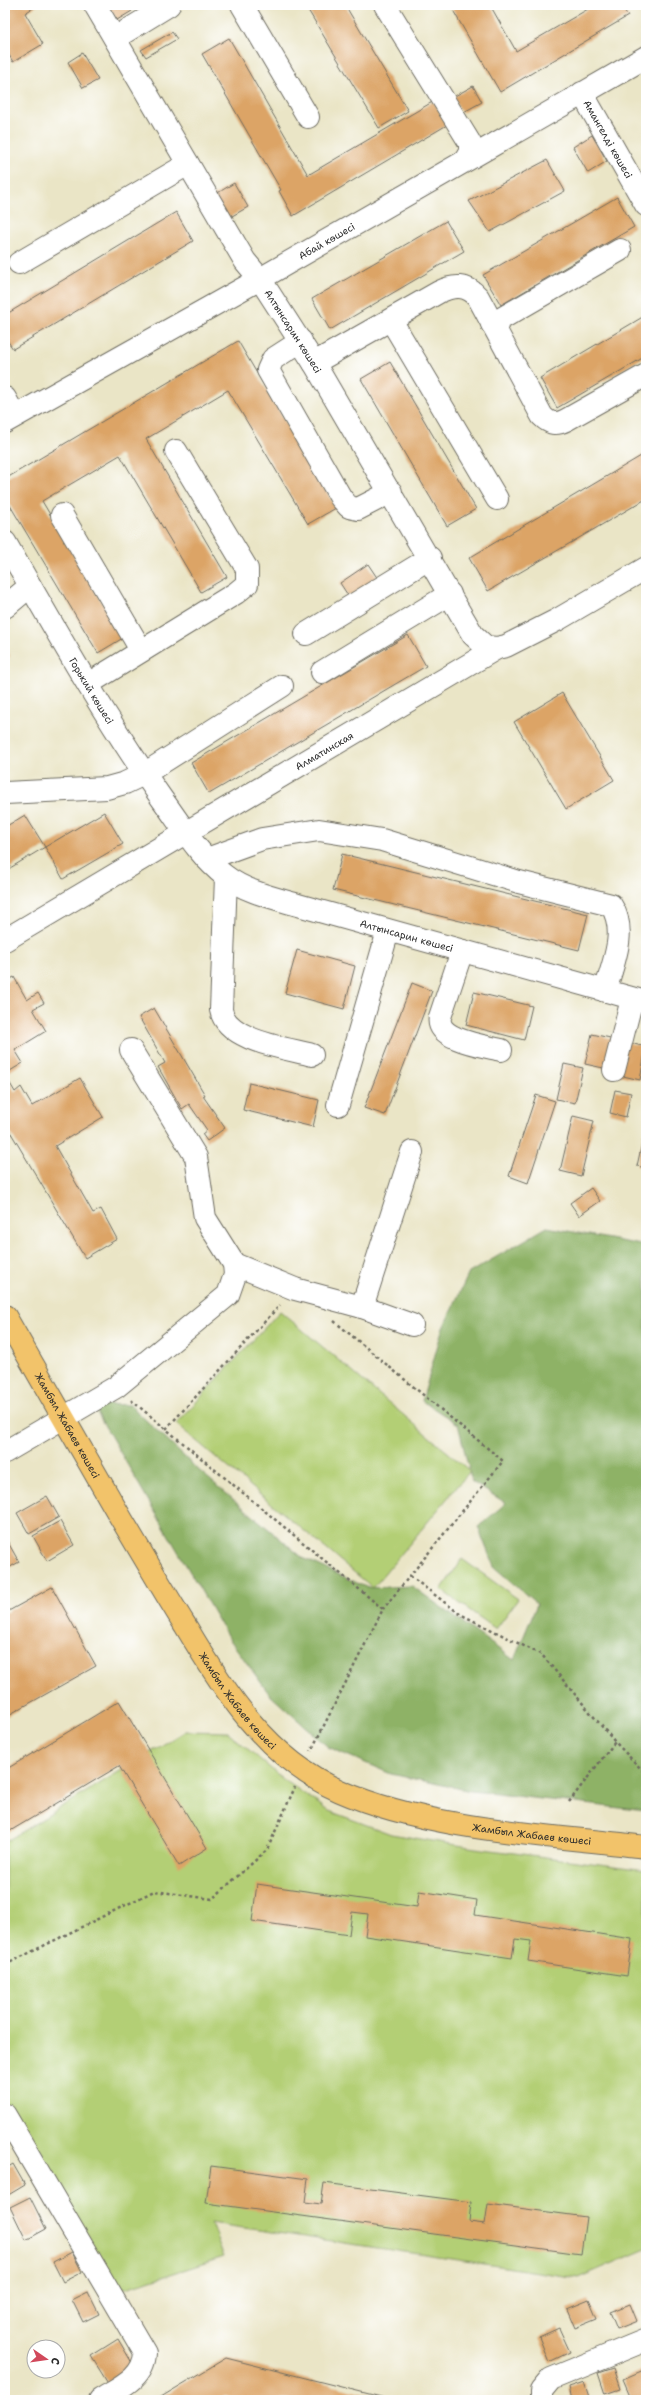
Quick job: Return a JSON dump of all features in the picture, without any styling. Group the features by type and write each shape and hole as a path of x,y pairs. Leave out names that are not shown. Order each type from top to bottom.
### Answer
{"main road":[{"name":"Жамбыл Жабаев көшесі","path":"5,1316 149,1567 229,1695 267,1741 302,1769 337,1790 398,1812 473,1826 646,1847"}],"street":[{"name":"Алтынсарин көшесі","path":"95,5 245,261 260,279 314,363 480,643 496,648"},
{"path":"115,38 169,5"},
{"path":"242,5 308,117"},
{"path":"385,5 474,150"},
{"name":"Абай көшесі","path":"8,412 260,279 474,150 582,94 646,57"},
{"name":"Амангелді көшесі","path":"582,94 646,205"},
{"path":"19,263 188,164"},
{"path":"492,324 620,250"},
{"path":"314,363 439,292 458,286 473,291 478,297 542,416 550,423 555,424 566,420 646,375"},
{"path":"391,320 496,499"},
{"path":"301,342 273,359 268,370 341,498 349,507 358,509 390,492"},
{"path":"88,684 141,650 236,593 248,584 249,578 246,569 176,451"},
{"path":"62,515 141,650"},
{"name":"Горький көшесі","path":"5,542 88,684 144,774 187,834"},
{"path":"306,634 430,558"},
{"name":"Алматинская","path":"5,940 187,834 496,648 506,646 557,620 646,568"},
{"path":"5,607 30,586"},
{"path":"322,672 450,594"},
{"path":"5,793 107,788 125,783 144,774 282,686"},
{"path":"207,859 262,839 319,830 382,840 519,882 611,905 618,916 620,935 605,991"},
{"name":"Алтынсарин көшесі","path":"187,834 207,859 226,877 238,884 272,898 639,1001"},
{"path":"226,877 221,1010 224,1021 233,1030 249,1038 312,1054"},
{"path":"338,1105 388,931"},
{"path":"462,951 440,1017 441,1026 447,1034 501,1050"},
{"path":"614,1070 639,1001"},
{"path":"5,1452 116,1387 228,1295 235,1275 234,1264 205,1218 196,1158 131,1050"},
{"path":"362,1307 412,1152"},
{"path":"234,1264 295,1289 362,1307 412,1325"},
{"path":"5,2115 145,2353 144,2364 136,2376 100,2400"},
{"path":"541,2400 541,2391 551,2379 646,2340"}],"path":[{"path":"166,1429 295,1289"},
{"path":"5,1965 154,1891 212,1899 267,1850 302,1769 383,1609 503,1461 332,1319"},
{"path":"116,1387 383,1609"},
{"path":"410,1576 460,1614 542,1655 615,1742 646,1774"},
{"path":"569,1802 615,1742"}],"green space":[{"path":"547,1227 646,1246 646,1811 471,1791 391,1774 328,1747 270,1695 228,1637 92,1404 130,1405 195,1467 303,1558 368,1588 412,1586 514,1660 537,1604 494,1567 478,1527 506,1503 472,1482 458,1424 422,1401 442,1330 469,1273"},
{"path":"280,1311 470,1471 373,1588 176,1424"},
{"path":"462,1559 518,1599 496,1629 441,1590"},
{"path":"185,1731 228,1732 283,1779 329,1811 391,1834 475,1848 646,1870 646,2249 578,2278 211,2223 224,2257 111,2293 5,2106 5,1842"}],"building":[{"path":"5,5 38,5 25,13 43,44 13,62 5,48"},
{"path":"111,5 128,5 132,11 117,20 108,7"},
{"path":"305,5 345,5 408,111 379,128"},
{"path":"450,5 490,5 516,51 588,9 586,5 621,5 628,16 500,92"},
{"path":"172,32 177,39 146,57 141,50"},
{"path":"229,38 308,175 434,101 447,125 293,216 279,191 281,190 202,54"},
{"path":"82,53 98,80 83,88 68,62"},
{"path":"473,86 482,102 462,113 453,97"},
{"path":"592,135 607,161 588,173 573,147"},
{"path":"547,160 565,191 490,232 469,201"},
{"path":"234,183 248,207 225,220 211,197"},
{"path":"617,197 634,227 501,305 483,275"},
{"path":"176,212 193,241 13,349 5,337 5,315"},
{"path":"446,221 464,251 330,330 312,299"},
{"path":"646,315 646,356 557,408 540,378"},
{"path":"238,341 336,508 308,524 228,390 146,439 227,577 201,592 120,455 42,501 123,638 98,653 5,497 5,479"},
{"path":"390,362 476,509 447,526 361,379"},
{"path":"646,453 646,499 488,591 469,558"},
{"path":"368,564 378,579 349,597 340,583"},
{"path":"408,635 426,666 209,794 191,763"},
{"path":"5,647 10,656 5,660"},
{"path":"562,693 614,780 566,809 514,722"},
{"path":"104,812 123,844 63,879 45,847"},
{"path":"25,815 45,847 5,871 5,827"},
{"path":"342,854 588,914 579,950 333,890"},
{"path":"297,950 355,966 344,1009 285,993"},
{"path":"14,977 27,1000 38,993 44,1003 33,1009 46,1031 15,1050 23,1063 5,1074 5,982"},
{"path":"412,983 432,991 385,1115 364,1108"},
{"path":"474,992 532,1006 524,1040 466,1025"},
{"path":"154,1008 205,1095 203,1096 225,1128 207,1141 202,1134 207,1130 189,1104 182,1109 158,1067 165,1063 139,1017"},
{"path":"592,1034 615,1039 608,1069 585,1064"},
{"path":"626,1042 646,1047 640,1080 619,1075"},
{"path":"564,1064 583,1068 575,1103 556,1099"},
{"path":"5,1075 15,1092 21,1087 32,1106 80,1078 103,1117 55,1146 93,1213 101,1209 117,1239 85,1258 5,1123"},
{"path":"249,1083 319,1100 313,1127 243,1110"},
{"path":"615,1090 631,1093 626,1117 610,1113"},
{"path":"536,1095 555,1101 528,1183 509,1176"},
{"path":"573,1116 594,1121 581,1176 560,1171"},
{"path":"644,1134 646,1134 646,1168 637,1166"},
{"path":"591,1188 600,1201 579,1216 570,1203"},
{"path":"47,1496 59,1517 29,1534 17,1513"},
{"path":"60,1521 74,1545 47,1561 33,1536"},
{"path":"5,1537 19,1562 5,1570"},
{"path":"52,1587 96,1666 5,1717 5,1613"},
{"path":"119,1701 207,1848 179,1866 119,1766 5,1834 5,1770"},
{"path":"257,1884 417,1907 419,1891 477,1900 475,1915 632,1939 627,1976 528,1961 531,1941 515,1939 512,1958 365,1936 368,1914 352,1912 349,1935 252,1921"},
{"path":"13,2164 25,2185 5,2197 5,2169"},
{"path":"211,2166 308,2179 305,2202 321,2204 324,2183 471,2202 469,2222 485,2224 488,2204 586,2217 581,2254 206,2203"},
{"path":"30,2197 46,2229 26,2240 10,2207"},
{"path":"72,2252 82,2272 63,2282 53,2262"},
{"path":"88,2292 99,2314 83,2322 72,2300"},
{"path":"589,2300 597,2319 575,2328 567,2309"},
{"path":"630,2304 637,2321 617,2329 610,2312"},
{"path":"559,2328 570,2352 549,2362 539,2337"},
{"path":"118,2339 135,2368 109,2385 91,2356"},
{"path":"226,2358 389,2400 239,2400 225,2396 219,2400 156,2400"},
{"path":"613,2368 620,2389 605,2394 598,2373"},
{"path":"646,2369 646,2398 632,2400 623,2379"},
{"path":"584,2382 590,2400 572,2400 569,2387"}]}
